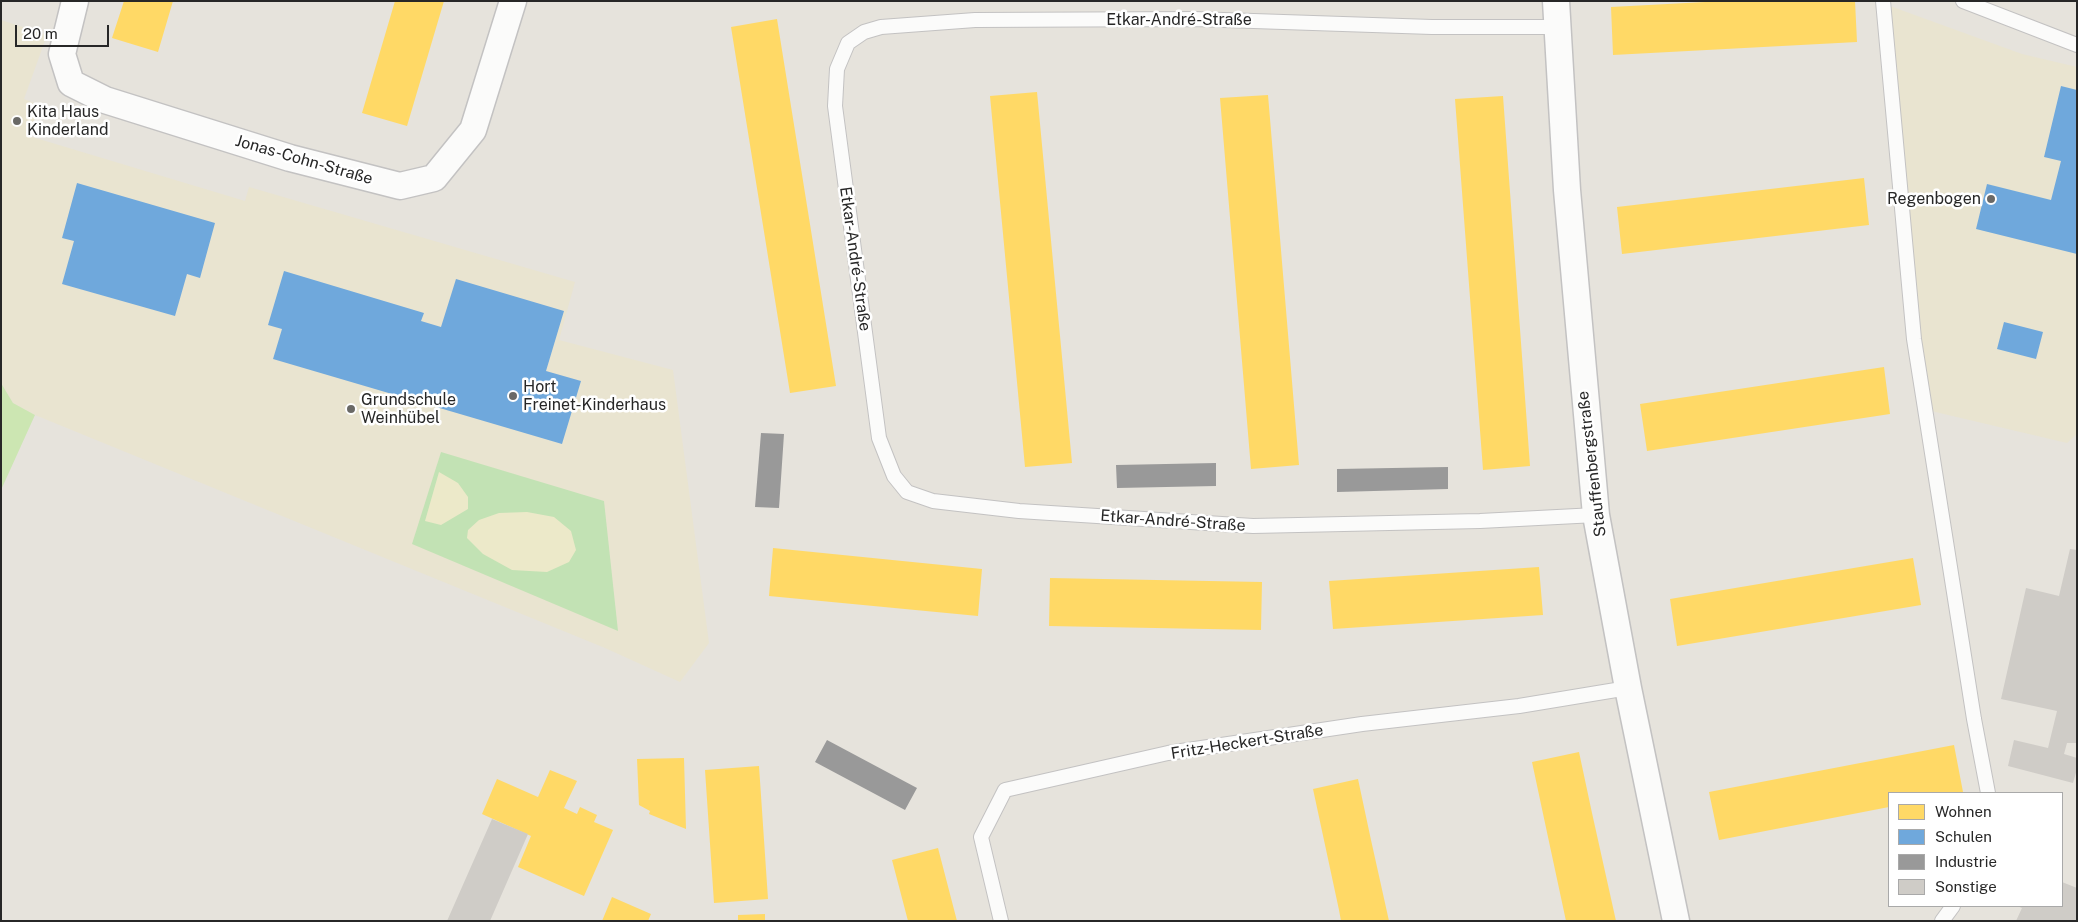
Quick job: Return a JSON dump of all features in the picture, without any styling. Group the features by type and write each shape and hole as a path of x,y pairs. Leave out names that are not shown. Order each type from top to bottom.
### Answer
{"street":[{"name":"Jonas-Cohn-Straße","path":"75,1 62,54 70,83 105,100 290,158 400,186 434,178 473,130 513,1"},
{"name":"Stauffenbergstraße","path":"1557,14 1568,200 1596,515 1628,688 1676,921"}],"lane":[{"path":"1883,1 1914,339 1974,719 1988,792"},
{"path":"1963,1 2077,45"},
{"name":"Etkar-André-Straße","path":"1557,14 1432,27 1194,19 975,20 881,27 864,32 848,43 837,69 834,106 879,438 894,476 908,492 933,502 1019,511 1253,526 1480,521 1596,515"},
{"name":"Fritz-Heckert-Straße","path":"1001,921 981,837 1005,790 1168,753 1362,724 1519,706 1628,688"},
{"path":"1942,921 1953,907"}],"shaded area":[{"name":"Regenbogen","path":"1890,6 2022,54 2077,67 2077,434 2067,443 1927,410"},
{"name":"Grundschule Weinhübel","path":"1,20 47,35 24,99 39,105 29,136 245,201 249,187 575,282 559,340 673,370 709,643 680,682 605,648 35,415 13,403 1,383"}],"green space":[{"path":"1,383 13,403 35,415 1,490"},
{"path":"441,452 604,501 618,631 412,544"}],"sand":[{"path":"439,472 458,483 468,497 468,509 441,525 425,521"},
{"path":"527,512 554,517 571,531 576,550 569,562 547,572 512,570 483,554 467,538 468,530 479,520 499,513"}],"building: Wohnen":[{"path":"124,1 173,1 158,52 112,38"},
{"path":"395,1 444,1 407,126 362,113"},
{"path":"1724,1 1855,1 1857,42 1613,55 1611,7"},
{"path":"777,19 836,386 790,393 731,27"},
{"path":"1037,92 1072,463 1025,467 990,96"},
{"path":"1268,95 1299,465 1251,469 1220,98"},
{"path":"1503,96 1530,466 1483,470 1455,99"},
{"path":"1864,178 1869,225 1622,254 1617,207"},
{"path":"1884,367 1890,414 1647,451 1640,404"},
{"path":"773,548 982,569 978,616 769,596"},
{"path":"1913,558 1921,605 1677,646 1670,599"},
{"path":"1539,567 1543,615 1333,629 1329,581"},
{"path":"1050,578 1262,582 1261,630 1049,626"},
{"path":"1954,745 1963,792 1888,792 1888,807 1719,840 1709,792"},
{"path":"1579,752 1616,921 1566,921 1532,762"},
{"path":"684,758 686,829 649,814 650,811 639,805 637,759"},
{"path":"759,766 768,899 714,903 705,770"},
{"path":"550,770 577,781 564,808 577,814 580,807 597,815 594,822 613,830 584,896 518,867 531,836 482,814 497,779 538,797"},
{"path":"1358,779 1389,921 1341,921 1313,789"},
{"path":"938,848 957,921 908,921 892,860"},
{"path":"612,897 651,914 648,921 602,921"},
{"path":"765,914 765,921 738,921 738,915"}],"building: Schulen":[{"path":"2061,86 2077,90 2077,254 1976,229 1987,184 2051,200 2061,161 2044,157"},
{"path":"77,183 215,223 200,278 187,274 175,316 62,284 74,241 62,238"},
{"path":"284,271 424,313 421,321 441,327 456,279 564,311 546,371 581,381 562,444 273,359 282,329 268,325"},
{"path":"2004,322 2043,332 2036,359 1997,349"}],"building: Industrie":[{"path":"761,433 784,434 779,508 755,507"},
{"path":"1216,463 1216,486 1117,488 1116,465"},
{"path":"1448,467 1448,489 1337,492 1337,469"},
{"path":"827,740 917,788 905,810 815,762"}],"building: Sonstige":[{"path":"2070,549 2077,550 2077,743 2067,743 2064,754 2077,758 2077,769 2073,783 2008,766 2014,740 2048,748 2057,711 2001,699 2026,588 2059,596"},
{"path":"492,819 528,834 490,921 447,921"},
{"path":"2063,882 2077,888 2077,921 2016,921 2022,908 2020,907 2063,907"}],"place":[{"name":"Kita Haus Kinderland","path":"17,121"},
{"name":"Regenbogen","path":"1991,199"},
{"name":"Hort Freinet-Kinderhaus","path":"513,396"},
{"name":"Grundschule Weinhübel","path":"351,409"}]}
